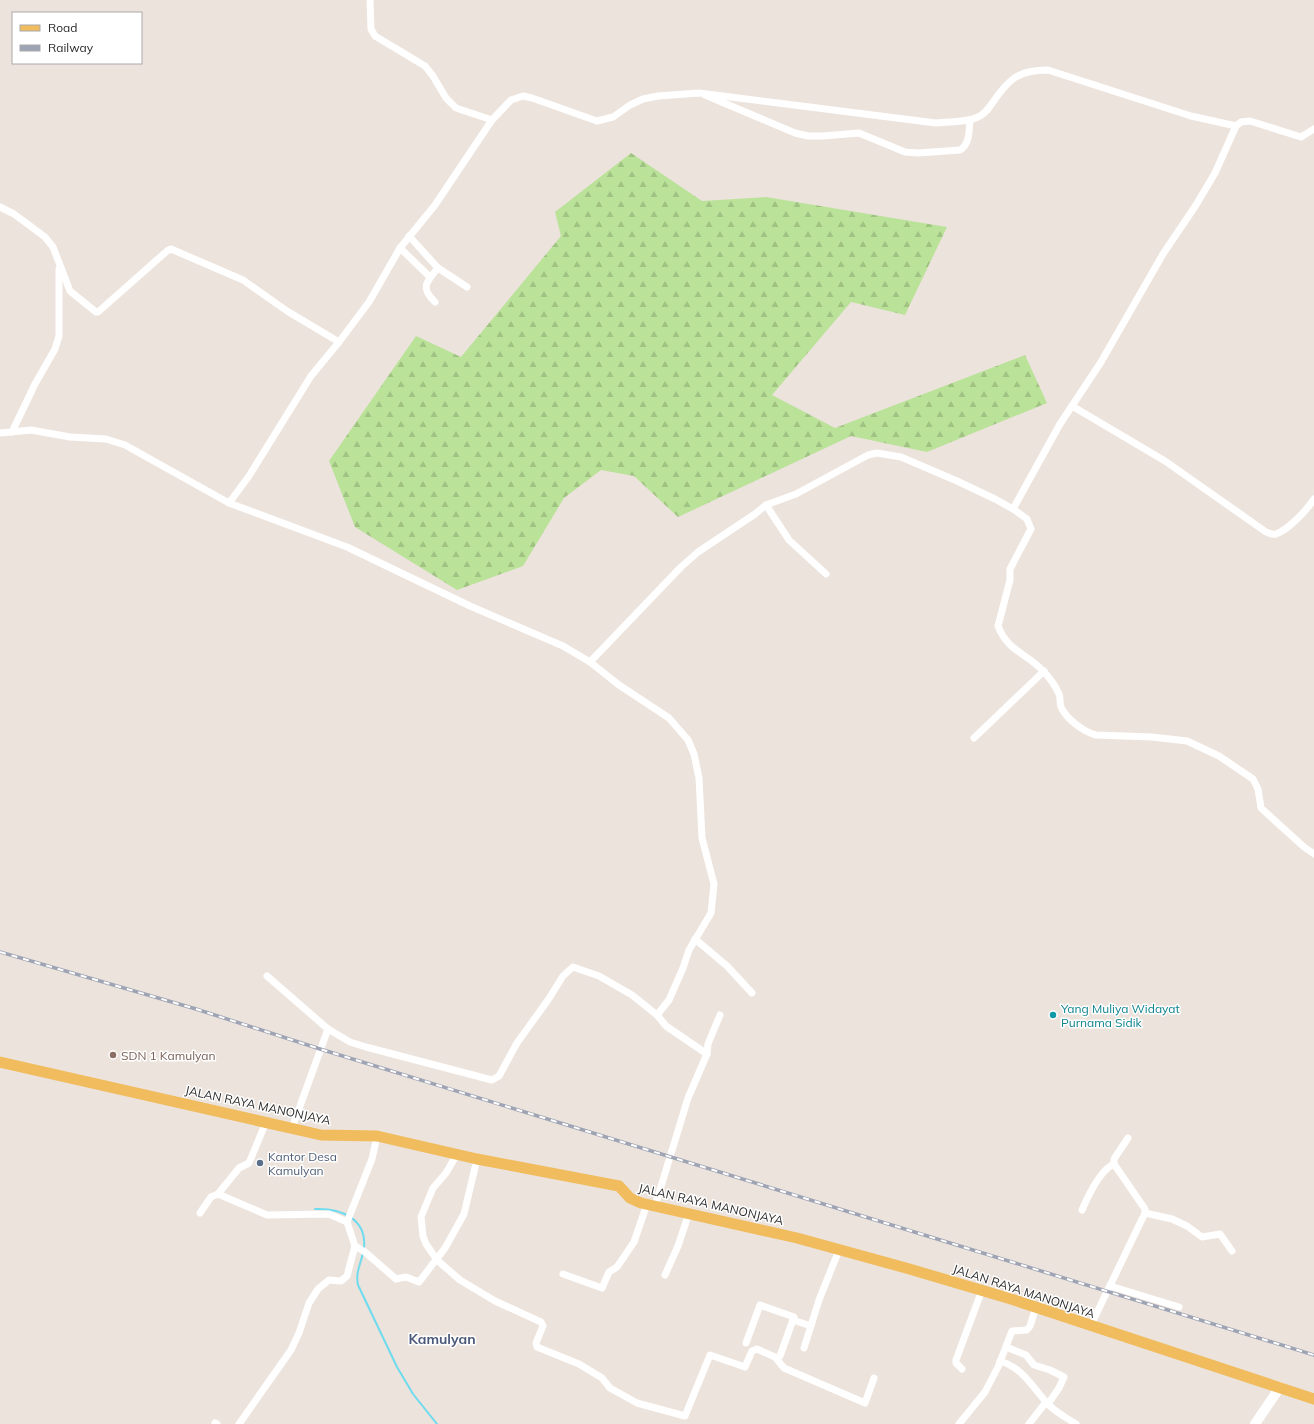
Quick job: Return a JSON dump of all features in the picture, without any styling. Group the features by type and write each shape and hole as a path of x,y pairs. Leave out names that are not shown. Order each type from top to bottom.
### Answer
{"main road":[{"name":"JALAN RAYA MANONJAYA","path":"0,1062 321,1135 377,1136 477,1159 619,1186 634,1201 797,1238 982,1290 1314,1398"}],"street":[{"path":"370,0 371,29 375,36 425,66 433,76 446,98 456,108 492,120"},
{"path":"229,503 249,476 311,376 340,342 369,302 400,248 435,205 492,120 511,100 523,96 597,121 613,117 630,105 643,100 658,96 700,93 936,122 970,120 985,113 1008,81 1025,72 1048,70 1191,116 1236,126 1246,121 1250,121 1301,137 1314,129"},
{"path":"700,93 795,133 808,136 859,133 905,152 918,153 960,150 964,148 968,138 970,120"},
{"path":"1014,509 1060,424 1101,362 1163,254 1196,205 1215,173 1236,126"},
{"path":"0,207 14,214 45,237 53,247 70,291 97,312 167,251 173,250 243,280 287,311 340,342"},
{"path":"410,236 438,268 467,287"},
{"path":"400,248 430,277"},
{"path":"12,432 58,341 60,264"},
{"path":"435,302 426,294 425,289 430,277 438,268"},
{"path":"1072,406 1165,461 1272,534 1279,532 1301,515 1314,499"},
{"path":"0,433 31,430 70,437 106,439 115,442 145,456 229,503 347,547 470,606 563,646 590,662 619,685 669,718 688,740 694,754 699,778 702,838 714,884 711,913 695,939 669,1000 657,1015"},
{"path":"590,662 685,563 766,505 796,494 868,455 877,453 901,457 995,498 1014,509 1027,519 1031,529 1010,569 1010,580 998,626 1007,643 1044,671 1059,694 1062,710 1088,732 1103,736 1152,737 1187,741 1219,756 1238,768 1256,783 1261,808 1304,847 1314,854"},
{"path":"766,505 789,540 826,574"},
{"path":"974,738 1044,671"},
{"path":"695,939 728,966 752,992"},
{"path":"267,976 328,1029 350,1042 360,1046 492,1080 500,1076 507,1059 517,1043 545,1006 563,976 573,967 599,976 632,995 657,1015 666,1026 707,1054"},
{"path":"563,1274 602,1288 609,1272 617,1267 634,1242 651,1205 688,1098 707,1054 708,1044 720,1015"},
{"path":"292,1128 328,1029"},
{"path":"200,1213 211,1197 218,1194 239,1168 250,1162 266,1122"},
{"path":"239,1424 294,1346 308,1303 318,1289 329,1280 341,1281 347,1276 354,1246 347,1222 372,1159 377,1136"},
{"path":"1091,1325 1145,1213 1145,1209 1114,1164 1114,1159 1128,1138"},
{"path":"457,1154 446,1173 432,1190 421,1219 424,1239 437,1260 465,1283 495,1301 541,1322 543,1326 536,1343 537,1347 579,1364 602,1378 610,1388 638,1403 685,1416 710,1355 745,1367 752,1351 756,1349 775,1357 784,1368 865,1403 874,1378"},
{"path":"354,1246 363,1251 396,1279 406,1277 418,1282 447,1246 464,1214 477,1159"},
{"path":"1082,1210 1094,1186 1108,1167 1114,1164"},
{"path":"218,1194 267,1215 329,1214 347,1222"},
{"path":"665,1275 678,1246 688,1213"},
{"path":"1145,1213 1172,1219 1187,1226 1202,1237 1220,1234 1232,1252"},
{"path":"804,1348 839,1250"},
{"path":"1110,1286 1179,1307"},
{"path":"962,1369 956,1363 956,1360 982,1290"},
{"path":"746,1343 760,1305 794,1317 780,1356"},
{"path":"959,1424 985,1392 1013,1330 1027,1330 1030,1326 1036,1307"},
{"path":"793,1320 811,1326"},
{"path":"1006,1347 1026,1355 1034,1365 1050,1370 1064,1377 1059,1388 1029,1424"},
{"path":"1000,1361 1009,1364 1020,1371 1047,1403 1076,1424"},
{"path":"1255,1424 1280,1388"}],"green space":[{"path":"631,153 702,201 766,197 947,227 905,315 851,302 772,395 835,428 1025,355 1047,403 927,452 851,436 678,517 634,476 601,470 564,498 523,566 457,590 355,527 329,461 416,336 461,357 561,236 555,212"}],"waterway":[{"path":"315,1209 334,1210 342,1213 356,1222 361,1229 364,1238 364,1248 357,1275 358,1285 397,1367 413,1394 437,1424"}],"railway":[{"path":"0,952 196,1009 320,1049 1314,1355"}],"place":[{"name":"Yang Muliya Widayat Purnama Sidik","path":"1053,1015"},
{"name":"SDN 1 Kamulyan","path":"113,1055"},
{"name":"Kantor Desa Kamulyan","path":"260,1163"}],"district":[{"name":"Kamulyan","path":"442,1339"}]}
